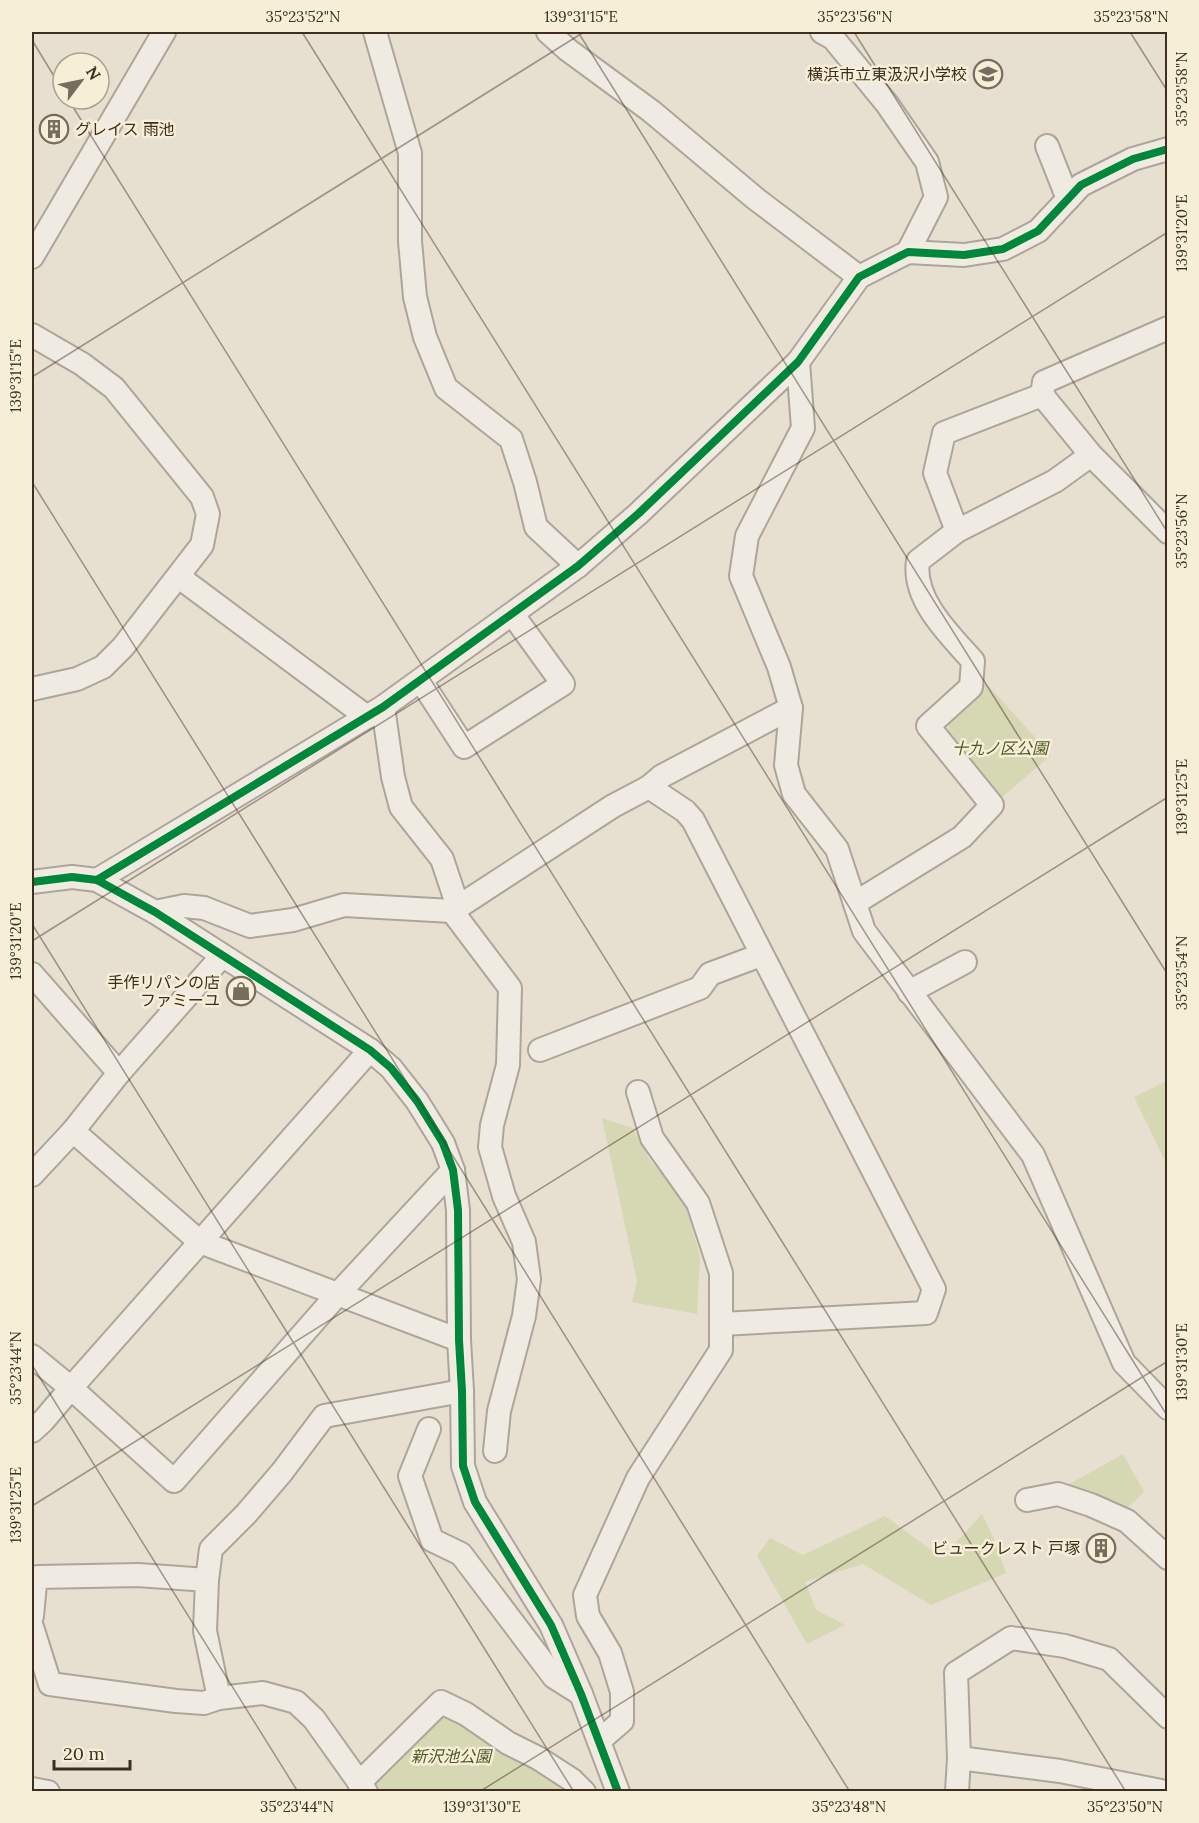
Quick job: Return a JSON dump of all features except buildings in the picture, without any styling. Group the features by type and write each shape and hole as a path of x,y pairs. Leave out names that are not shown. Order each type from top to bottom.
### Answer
{"street":[{"path":"32,257 164,32"},
{"path":"375,32 410,153 410,241 415,297 425,337 446,388 511,440 525,482 536,527 578,566"},
{"path":"548,32 568,50 651,111 756,199 859,277"},
{"path":"822,32 833,38 880,96 927,162 936,197 908,252"},
{"path":"1047,146 1068,199"},
{"path":"97,880 375,712 513,615 578,566 638,514 798,363 859,277 908,252 964,255 1003,249 1038,231 1081,185 1133,159 1167,149"},
{"path":"1167,328 1044,382 1042,395 1091,455 1167,532"},
{"path":"32,335 82,364 114,388 202,497 208,514 202,545 123,647 103,667 77,679 32,689"},
{"path":"798,363 803,428 747,536 741,576 779,667 791,708 786,765 794,794 837,849 864,931 1033,1155 1124,1363 1167,1408"},
{"path":"957,531 935,473 944,433 1042,395"},
{"path":"855,903 962,837 992,805 928,726 971,687 973,662 932,614 916,574 918,561 957,531 1054,482 1091,455"},
{"path":"179,577 375,712 401,807 442,859 455,909 510,988 508,1065 492,1125 490,1147 504,1196 524,1242 529,1279 524,1316 499,1411 495,1451"},
{"path":"421,681 464,747 563,684 513,615"},
{"path":"155,912 184,906 204,908 250,926 293,920 344,905 455,909 613,806 649,787 662,776 791,708"},
{"path":"649,787 685,811 693,820 934,1289 926,1313 721,1324"},
{"path":"32,882 72,877 97,880 155,912 370,1050 391,1068 417,1101 443,1143 453,1170 458,1210 463,1466 475,1502 551,1626 581,1694 618,1791"},
{"path":"540,1050 700,988 710,974 761,955"},
{"path":"32,1175 73,1131 119,1073 222,956"},
{"path":"909,992 965,962"},
{"path":"32,974 119,1073"},
{"path":"32,1431 44,1421 370,1050"},
{"path":"599,1742 622,1721 622,1692 610,1653 588,1616 585,1595 638,1478 721,1350 721,1273 698,1203 652,1138 638,1092"},
{"path":"73,1131 200,1242 459,1340"},
{"path":"32,1356 174,1481 337,1294 453,1170"},
{"path":"219,1698 205,1631 211,1549 246,1514 282,1472 324,1416 462,1390"},
{"path":"429,1429 410,1476 432,1540 461,1554 555,1677 581,1694"},
{"path":"1027,1500 1058,1494 1091,1505 1127,1521 1167,1558"},
{"path":"32,1616 35,1584 38,1577 138,1575 207,1580"},
{"path":"32,1627 41,1686 204,1703 219,1698 263,1693 296,1702 314,1719 363,1787 441,1702 466,1714 508,1743 538,1758 572,1780 584,1791"},
{"path":"957,1791 959,1758 956,1673 1011,1638 1065,1646 1108,1659 1167,1717"},
{"path":"959,1758 1060,1771 1166,1791"},
{"path":"32,1789 48,1791"}],"green space":[{"name":"十九ノ区公園","path":"986,683 1051,755 1000,799 948,736 949,719"},
{"path":"1167,1081 1167,1165 1134,1097"},
{"path":"602,1118 633,1128 649,1159 684,1200 700,1257 697,1314 632,1302 637,1281"},
{"path":"1123,1454 1144,1492 1126,1509 1066,1486"},
{"path":"982,1514 1006,1573 931,1605 863,1564 805,1582 816,1610 845,1625 807,1644 757,1556 770,1538 803,1555 885,1516 942,1558"},
{"name":"新沢池公園","path":"442,1716 471,1725 573,1791 374,1792 369,1786"}],"cycle path":[{"path":"97,880 383,707 578,566 638,514 798,362 859,277 908,252 964,255 1003,249 1038,231 1081,185 1133,159 1168,149"},
{"path":"32,882 72,877 97,880 155,912 370,1050 391,1068 417,1101 443,1143 453,1170 458,1210 463,1466 475,1502 551,1625 581,1694 618,1792"}],"place":[{"name":"横浜市立東汲沢小学校","path":"988,74"},
{"name":"グレイス 雨池","path":"54,129"},
{"name":"手作リパンの店 ファミーユ","path":"241,991"},
{"name":"ビュークレスト 戸塚","path":"1101,1548"}]}
